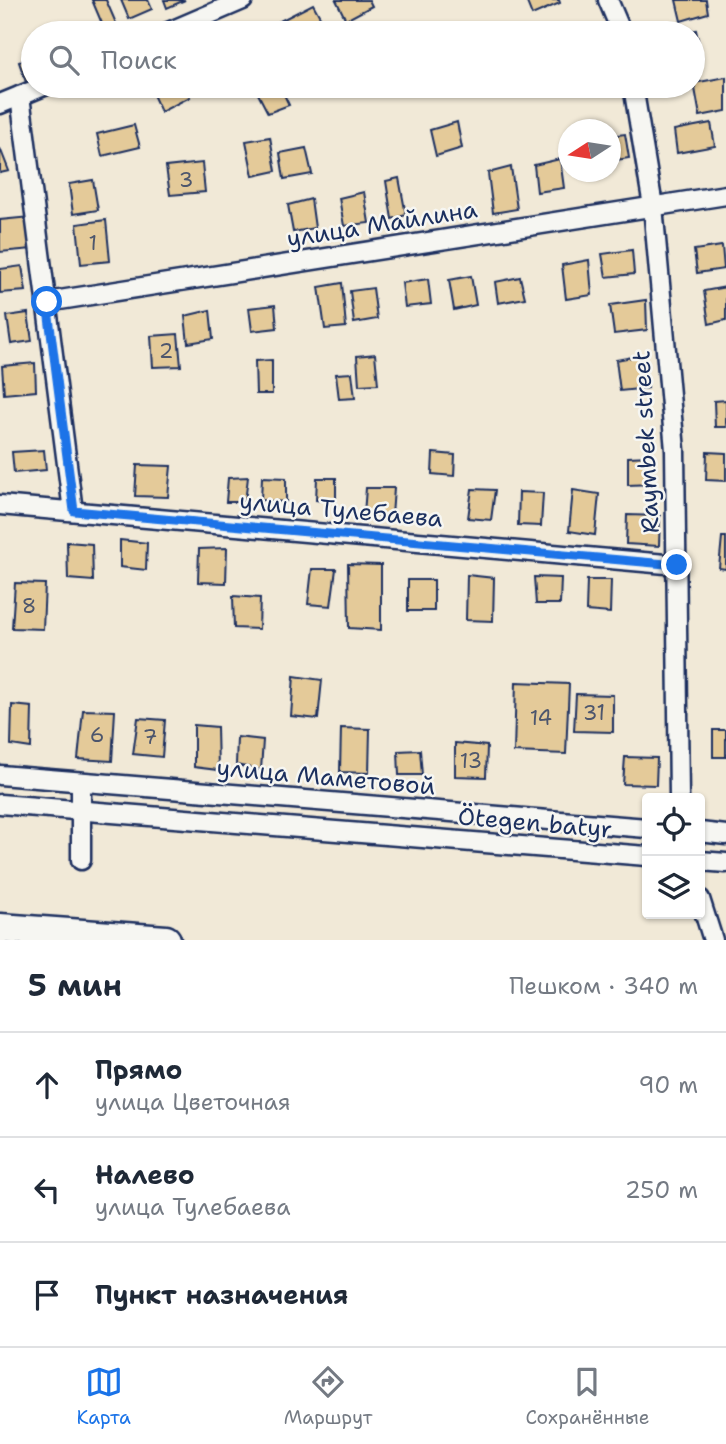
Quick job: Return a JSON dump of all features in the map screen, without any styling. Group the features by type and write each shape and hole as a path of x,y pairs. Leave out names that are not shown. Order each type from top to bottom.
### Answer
{"main road":[{"path":"0,928 166,940"}],"street":[{"path":"194,21 243,0"},
{"path":"608,0 617,21"},
{"path":"0,104 20,96 74,511"},
{"name":"Raymbek street","path":"635,98 653,206 675,450 679,793"},
{"name":"улица Майлина","path":"47,302 726,195"},
{"name":"улица Тулебаева","path":"0,505 677,565"},
{"name":"улица Маметовой","path":"0,775 642,828"},
{"path":"81,782 81,860"},
{"name":"Ötegen batyr","path":"0,804 642,856"},
{"path":"705,833 726,835"},
{"path":"705,861 726,863"},
{"path":"705,915 713,940"}],"building":[{"path":"92,0 106,0 115,21 101,21"},
{"path":"121,0 148,0 152,9 129,19"},
{"path":"164,0 185,0 167,8"},
{"path":"336,0 369,0 372,6 346,20"},
{"path":"526,0 559,0 560,3 532,15"},
{"path":"676,0 706,0 708,13 681,21"},
{"path":"313,4 322,21 280,21"},
{"path":"726,77 726,111 700,116 697,98 705,98 705,81"},
{"path":"155,98 188,98 161,112"},
{"path":"260,98 286,98 289,105 268,113"},
{"path":"457,122 462,148 436,156 430,130"},
{"path":"711,123 715,146 677,153 674,130"},
{"path":"134,125 140,147 102,156 97,134"},
{"path":"625,134 629,158 621,159 621,135"},
{"path":"270,137 276,171 253,176 246,141"},
{"path":"0,148 9,171 0,173"},
{"path":"306,148 312,174 284,179 280,153"},
{"path":"558,159 558,182 563,182 564,188 537,192 534,165"},
{"path":"202,163 205,192 170,195 166,167"},
{"path":"511,167 517,209 493,213 488,173"},
{"path":"399,178 406,215 392,219 386,181"},
{"path":"93,180 98,210 73,214 69,184"},
{"path":"364,192 369,223 344,226 339,198"},
{"path":"311,199 315,228 293,232 288,205"},
{"path":"30,217 32,249 0,252 0,220"},
{"path":"106,220 110,261 81,264 77,224"},
{"path":"722,246 724,269 697,273 694,250"},
{"path":"632,250 634,274 606,277 602,254"},
{"path":"589,260 592,295 566,299 562,265"},
{"path":"22,266 26,291 0,293 0,269"},
{"path":"471,276 476,305 454,310 449,280"},
{"path":"520,277 525,298 498,303 495,282"},
{"path":"428,279 431,304 405,307 402,283"},
{"path":"342,283 346,327 325,329 319,287"},
{"path":"726,287 726,320 709,324 704,291"},
{"path":"373,288 377,319 354,323 350,291"},
{"path":"646,300 647,330 614,334 610,305"},
{"path":"275,305 277,328 252,331 249,308"},
{"path":"210,310 213,339 188,343 185,316"},
{"path":"28,313 32,341 11,344 7,316"},
{"path":"178,334 181,366 153,367 151,336"},
{"path":"375,354 378,384 359,385 357,356"},
{"path":"643,355 648,388 620,391 616,360"},
{"path":"272,360 272,394 256,394 255,361"},
{"path":"35,363 36,391 4,394 2,366"},
{"path":"352,373 355,398 339,399 336,374"},
{"path":"726,400 726,427 715,427 714,401"},
{"path":"44,450 46,470 14,473 12,452"},
{"path":"707,452 726,453 726,481 706,480"},
{"path":"433,453 455,455 454,476 432,474"},
{"path":"650,456 652,484 628,485 628,457"},
{"path":"137,465 171,466 168,497 135,496"},
{"path":"248,477 245,502 226,502 228,478"},
{"path":"262,477 286,478 286,502 261,500"},
{"path":"317,478 336,478 336,502 316,500"},
{"path":"366,488 394,488 392,516 364,514"},
{"path":"472,489 495,490 491,520 468,518"},
{"path":"573,490 599,494 595,535 569,531"},
{"path":"519,492 543,493 541,526 518,525"},
{"path":"627,515 660,516 659,546 626,544"},
{"path":"722,537 726,537 726,569 719,568"},
{"path":"120,540 147,543 146,570 120,567"},
{"path":"67,542 92,544 93,581 68,579"},
{"path":"227,548 226,583 198,582 199,549"},
{"path":"348,564 381,565 381,630 349,628"},
{"path":"312,569 336,569 331,606 308,604"},
{"path":"467,575 494,578 493,621 466,620"},
{"path":"534,577 561,578 560,604 536,604"},
{"path":"408,580 434,580 434,611 408,611"},
{"path":"587,580 611,580 610,613 586,611"},
{"path":"15,583 45,584 43,629 12,628"},
{"path":"233,596 260,598 259,629 234,628"},
{"path":"294,676 322,680 318,719 291,716"},
{"path":"516,682 569,684 566,754 514,752"},
{"path":"576,694 613,695 613,732 574,731"},
{"path":"12,705 32,707 31,748 11,745"},
{"path":"83,710 115,711 112,761 78,759"},
{"path":"138,718 165,720 162,757 133,754"},
{"path":"194,725 217,727 218,770 194,767"},
{"path":"341,728 370,729 369,773 340,772"},
{"path":"713,730 726,730 726,757 713,757"},
{"path":"237,737 263,740 261,770 236,765"},
{"path":"455,743 487,746 486,777 455,776"},
{"path":"420,750 422,775 399,775 398,751"},
{"path":"625,757 657,758 656,785 623,784"}],"route":[{"path":"47,302 74,511 677,565"}]}
